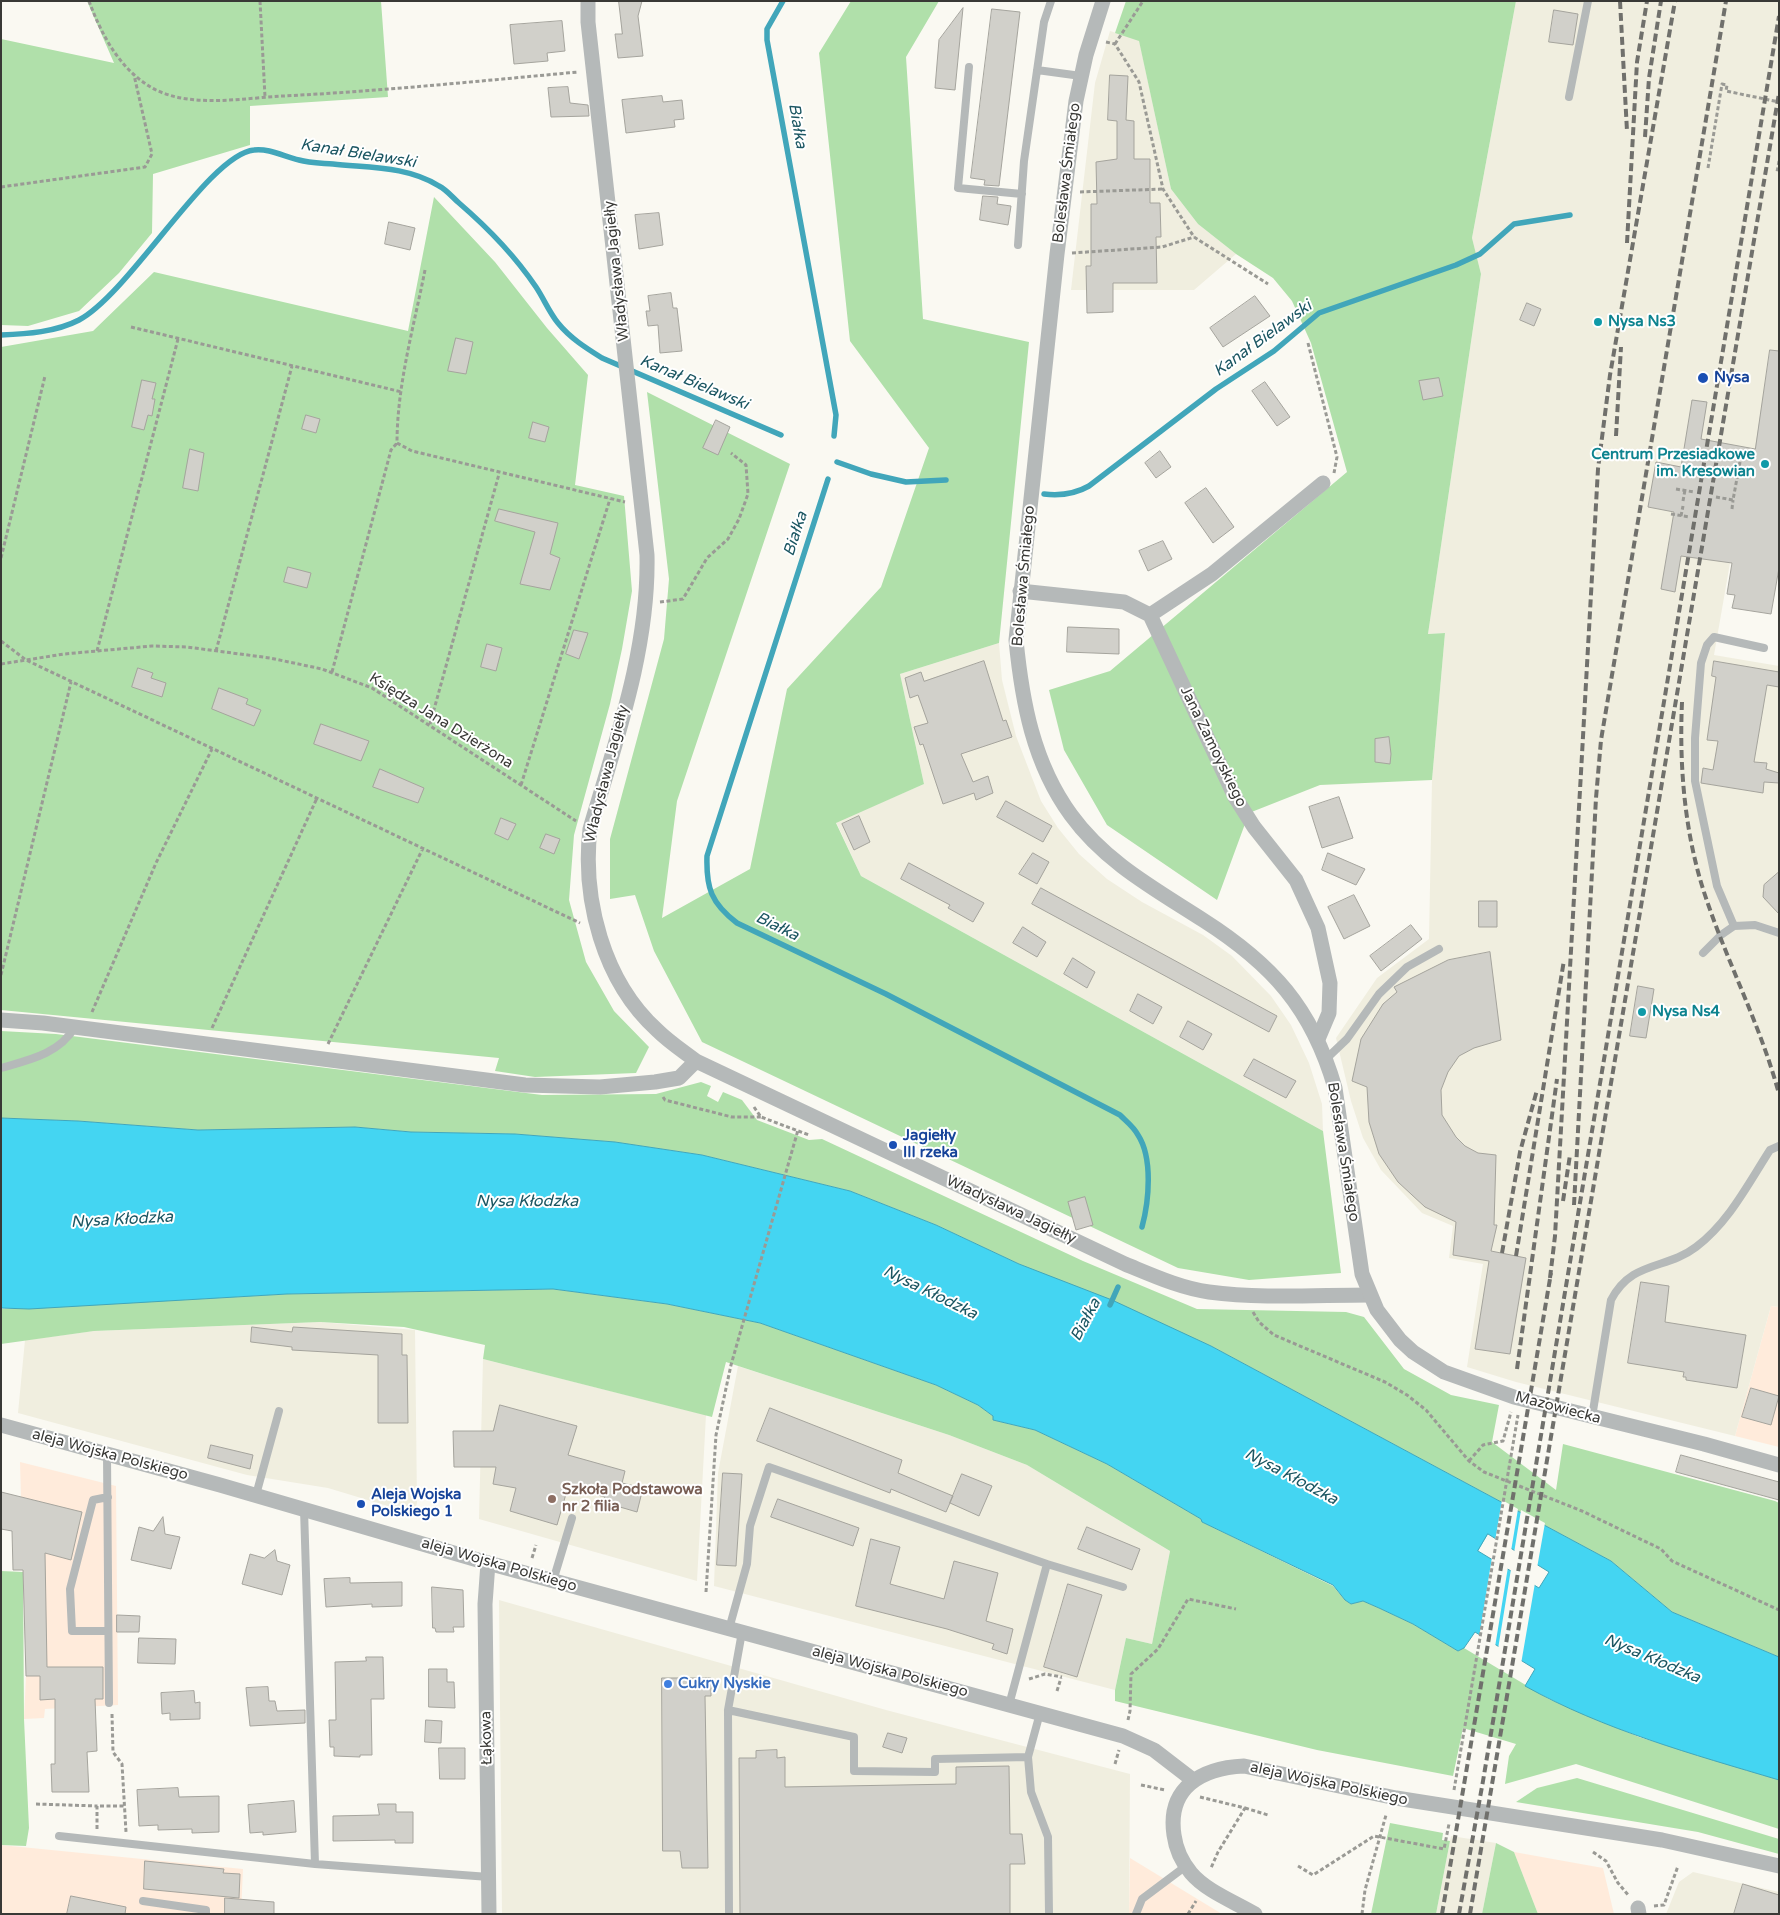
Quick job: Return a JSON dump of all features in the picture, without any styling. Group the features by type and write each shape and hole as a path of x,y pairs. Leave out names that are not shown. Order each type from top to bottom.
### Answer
{"street":[{"name":"Władysława Jagiełły","path":"588,1 588,22 648,555 647,604 639,651 590,829 588,871 593,913 598,932 620,981 637,1007 655,1029 696,1061 1125,1264 1174,1284 1208,1292 1370,1295"},
{"name":"Bolesława Śmiałego","path":"1102,1 1081,76 1057,254 1016,640 1024,699 1035,746 1052,785 1071,815 1092,840 1136,878 1204,920 1262,962 1280,981 1306,1017 1318,1039 1335,1088 1342,1128 1358,1256 1370,1295"},
{"path":"1020,592 1124,602 1150,615 1212,574 1323,482"},
{"name":"Jana Zamoyskiego","path":"1150,615 1235,797 1254,827 1296,880 1318,928 1330,983 1329,1013 1318,1039"},
{"path":"1,1020 79,1028 525,1085 600,1087 655,1082 679,1078 696,1061"},
{"name":"Mazowiecka","path":"1370,1295 1377,1310 1400,1340 1413,1352 1444,1372 1514,1396 1779,1465"},
{"name":"aleja Wojska Polskiego","path":"1,1425 256,1495 488,1563 1123,1736 1154,1750 1193,1780 1211,1771 1227,1767 1244,1766 1396,1798 1662,1840 1779,1866"},
{"name":"Łąkowa","path":"488,1563 484,1604 489,1914"},
{"path":"1193,1780 1181,1793 1175,1806 1172,1822 1175,1844 1180,1859 1204,1884 1255,1914"}],"lane":[{"path":"1018,245 1022,194 1037,70 1044,22 1051,1"},
{"path":"1569,97 1588,1"},
{"path":"969,67 958,188 1022,194"},
{"path":"1037,70 1081,76"},
{"path":"1734,926 1717,886 1694,781 1695,738 1702,663 1707,645 1714,637 1764,648"},
{"path":"1703,953 1720,935 1734,926 1755,925 1779,933"},
{"path":"1326,1060 1347,1039 1379,994 1407,967 1439,949"},
{"path":"1,1068 39,1057 68,1039 79,1028"},
{"path":"1592,1417 1611,1300 1618,1286 1634,1273 1695,1248 1722,1224 1770,1150 1779,1146"},
{"path":"256,1495 278,1411"},
{"path":"107,1455 109,1702"},
{"path":"729,1914 728,1710 736,1630 747,1564 750,1526 770,1467 1047,1564 1123,1587"},
{"path":"108,1497 93,1500 70,1589 72,1631 108,1631"},
{"path":"304,1509 315,1864"},
{"path":"553,1581 572,1518"},
{"path":"1009,1705 1047,1564"},
{"path":"728,1710 854,1737 854,1771 935,1772 935,1759 1028,1757"},
{"path":"1040,1713 1028,1757 1031,1792 1048,1837 1049,1914"},
{"path":"58,1836 96,1842 315,1864 489,1877"},
{"path":"1136,1914 1142,1899 1186,1866"},
{"path":"143,1901 206,1910 206,1914"}],"path":[{"path":"89,1 111,49 134,75 156,90 187,100 358,92 594,71"},
{"path":"260,1 265,97"},
{"path":"1115,44 1143,1"},
{"path":"1091,38 1115,44 1139,82 1163,189 1194,237 1268,284"},
{"path":"1,187 145,166 152,154 134,75"},
{"path":"1708,168 1722,84 1727,85 1726,91 1779,102"},
{"path":"1779,162 1777,172 1779,173"},
{"path":"1064,192 1163,189"},
{"path":"1057,254 1162,247 1194,237"},
{"path":"332,672 391,450 397,443 402,392 425,270"},
{"path":"131,327 402,392"},
{"path":"97,651 178,339"},
{"path":"1308,343 1337,457 1335,472 1323,482"},
{"path":"216,651 292,366"},
{"path":"1,558 45,376"},
{"path":"397,443 412,451 499,474 642,506"},
{"path":"1732,509 1742,451 1754,452"},
{"path":"647,604 683,599 707,558 728,539 739,519 748,494 746,465 731,453"},
{"path":"430,724 499,474"},
{"path":"1676,489 1694,492"},
{"path":"1683,501 1685,490"},
{"path":"1716,497 1733,500"},
{"path":"521,785 610,499"},
{"path":"1681,516 1682,506"},
{"path":"1671,514 1690,517"},
{"path":"1,641 26,660 71,682 598,932"},
{"name":"Księdza Jana Dzierżona","path":"1,664 97,651 152,646 186,647 270,658 332,672 372,688 430,724 557,810 590,829"},
{"path":"1,975 71,682"},
{"path":"79,1028 212,749"},
{"path":"204,1044 316,798"},
{"path":"321,1059 423,848"},
{"path":"655,1082 665,1100 732,1117 761,1117"},
{"path":"706,1592 716,1435 731,1365 798,1130 813,1137"},
{"path":"1242,1294 1259,1322 1274,1335 1384,1382 1407,1395 1426,1410 1469,1461 1500,1480 1582,1511 1661,1549 1672,1561 1779,1610"},
{"path":"1456,1776 1519,1416 1510,1414"},
{"path":"1469,1461 1483,1445 1503,1441 1510,1419"},
{"path":"1130,1711 1131,1674 1158,1648 1188,1599 1236,1609"},
{"path":"1028,1682 1037,1675 1045,1674 1062,1678 1057,1691"},
{"path":"109,1702 111,1707 113,1752 122,1764 127,1845"},
{"path":"1141,1785 1181,1793"},
{"path":"1204,1798 1268,1815"},
{"path":"36,1804 124,1806"},
{"path":"96,1842 97,1806"},
{"path":"1188,1914 1196,1901 1218,1852 1245,1808"},
{"path":"1362,1914 1366,1890 1382,1837 1386,1814"},
{"path":"1298,1866 1313,1875 1374,1836 1444,1849 1448,1836"},
{"path":"1592,1852 1606,1861 1618,1883 1638,1911 1664,1905 1678,1866"},
{"path":"1196,1901 1203,1905"}],"shaded area":[{"path":"1516,1 1779,1 1779,541 1735,564 1730,563 1714,655 1779,666 1779,1307 1771,1306 1735,1436 1516,1382 1467,1367 1483,1264 1449,1258 1453,1226 1422,1213 1381,1170 1363,1138 1351,1101 1336,1038 1377,978 1429,939 1432,780 1445,633 1428,634 1481,274 1472,238"},
{"path":"1110,31 1139,40 1171,189 1198,224 1236,254 1194,290 1071,290 1095,83"},
{"path":"999,643 1002,680 1016,736 1041,801 1058,828 1079,854 1107,879 1142,902 1203,935 1232,956 1271,996 1291,1025 1309,1063 1322,1104 1323,1131 861,876 836,822 924,784 900,674"},
{"path":"1771,1306 1779,1307 1779,1447 1735,1436"},
{"path":"320,1322 415,1330 417,1503 414,1514 328,1488 247,1475 18,1413 25,1340 94,1331"},
{"path":"483,1359 706,1415 697,1581 479,1519"},
{"path":"738,1366 949,1435 1027,1465 1170,1551 1152,1644 1126,1638 1115,1690 714,1586 718,1473"},
{"path":"20,1462 116,1486 118,1705 45,1709 44,1718 24,1719 26,1676"},
{"path":"499,1600 886,1710 1130,1774 1129,1914 502,1914"},
{"path":"1451,1836 1496,1843 1482,1914 1436,1914"},
{"path":"1,1845 243,1869 241,1914 1,1914"},
{"path":"1514,1852 1603,1868 1614,1914 1538,1914"},
{"path":"1130,1858 1222,1914 1129,1914"},
{"path":"1693,1872 1779,1892 1779,1914 1666,1914 1679,1882"}],"green space":[{"path":"87,1 381,1 388,97 250,106 250,145 153,174 152,233 119,273 79,311 28,326 1,325 1,39 114,63"},
{"path":"851,1 939,1 906,57 923,319 1029,342 999,643 900,674 924,784 836,823 861,876 1323,1131 1341,1273 1249,1280 1178,1268 702,1042 654,951 635,895 610,899 610,839 664,639 669,579 647,392 790,464 677,801 662,918 750,869 787,689 881,587 929,448 850,341 819,53"},
{"path":"1126,1 1516,1 1472,238 1481,274 1428,634 1445,633 1432,780 1320,785 1249,813 1217,900 1107,825 1064,750 1049,690 1110,671 1347,472 1311,343 1292,301 1273,278 1236,254 1198,224 1171,189 1139,41 1115,33"},
{"path":"434,197 495,262 547,328 588,375 575,485 624,496 632,591 610,704 574,835 569,900 586,962 614,1011 649,1047 636,1073 535,1077 495,1071 499,1058 1,1010 1,347 93,331 154,272 408,331"},
{"path":"1,1031 56,1034 542,1095 656,1094 701,1082 711,1086 707,1096 718,1102 723,1092 742,1100 757,1120 809,1140 822,1139 1083,1261 1197,1309 1346,1312 1364,1317 1404,1369 1451,1395 1499,1405 1492,1442 1556,1490 1563,1444 1779,1503 1779,1657 1672,1612 1611,1561 1211,1346 1019,1264 936,1225 850,1191 702,1155 614,1142 515,1134 411,1132 355,1127 198,1130 78,1121 1,1118"},
{"path":"553,1289 667,1304 760,1323 936,1385 978,1405 993,1416 993,1420 1035,1430 1107,1464 1201,1519 1202,1522 1333,1586 1351,1604 1363,1601 1413,1624 1458,1651 1464,1648 1549,1699 1639,1737 1779,1780 1779,1829 1576,1764 1505,1784 1509,1756 1516,1744 1463,1728 1453,1776 1317,1750 1115,1701 1115,1690 1126,1638 1152,1644 1170,1551 1027,1465 949,1435 726,1362 712,1417 483,1359 485,1345 404,1327 320,1322 94,1331 1,1344 1,1309 287,1294"},
{"path":"1,1571 23,1572 24,1719 29,1828 26,1846 1,1845"},
{"path":"1577,1778 1779,1839 1779,1854 1698,1832 1516,1802 1537,1788"},
{"path":"1390,1823 1443,1833 1442,1840 1450,1841 1436,1914 1371,1914"},
{"path":"1496,1843 1514,1852 1538,1914 1482,1914"}],"water":[{"name":"Nysa Kłodzka","path":"1,1118 78,1121 198,1130 355,1127 411,1132 515,1134 615,1142 702,1155 850,1191 936,1225 1019,1264 1112,1300 1211,1346 1611,1561 1672,1612 1779,1657 1779,1780 1649,1740 1586,1716 1525,1686 1535,1669 1475,1632 1464,1648 1458,1651 1413,1624 1379,1608 1363,1601 1351,1604 1345,1600 1333,1585 1202,1522 1201,1519 1107,1464 1035,1430 993,1420 993,1416 978,1405 936,1385 760,1323 667,1304 553,1289 287,1294 29,1309 1,1308","holes":["1488,1534 1549,1572 1539,1588 1478,1551"]}],"pier":[{"path":"1502,1500 1518,1509 1511,1551 1495,1541"},
{"path":"1521,1510 1545,1523 1537,1568 1514,1553"},
{"path":"1492,1557 1508,1567 1495,1647 1479,1638"},
{"path":"1511,1569 1535,1583 1521,1664 1498,1649"}],"building":[{"path":"619,1 642,1 638,16 643,56 618,58 615,34 622,34"},
{"path":"963,8 955,90 935,88 939,40"},
{"path":"992,9 1020,12 999,186 984,185 985,180 971,178"},
{"path":"1554,10 1578,14 1573,45 1549,42"},
{"path":"562,21 565,51 547,53 548,61 514,64 510,25"},
{"path":"1110,75 1128,76 1126,120 1134,121 1134,159 1150,159 1150,203 1160,203 1161,237 1156,237 1157,283 1113,283 1113,312 1087,313 1086,266 1091,266 1091,204 1097,204 1096,162 1117,159 1117,121 1108,120"},
{"path":"568,87 570,103 588,105 589,116 551,117 548,88"},
{"path":"662,96 663,102 682,100 684,119 674,120 675,127 626,133 622,100"},
{"path":"983,196 998,197 997,204 1011,206 1008,225 980,220"},
{"path":"659,213 663,245 639,249 635,215"},
{"path":"389,222 415,228 410,250 385,244"},
{"path":"671,293 673,308 677,308 682,351 660,353 658,325 648,326 646,311 650,311 648,296"},
{"path":"1255,296 1270,316 1223,347 1210,328"},
{"path":"1527,303 1541,309 1534,326 1520,320"},
{"path":"456,338 473,342 466,374 448,371"},
{"path":"1770,350 1779,351 1779,568 1771,614 1732,608 1735,595 1727,594 1732,563 1681,556 1675,592 1661,589 1674,512 1648,507 1656,462 1681,467 1692,400 1707,402 1701,439 1755,449"},
{"path":"1439,378 1443,396 1423,400 1419,381"},
{"path":"142,380 156,383 152,399 155,399 152,416 148,415 144,430 132,427"},
{"path":"1265,382 1290,417 1277,426 1252,391"},
{"path":"306,415 320,419 316,433 302,429"},
{"path":"716,420 730,427 718,455 703,448"},
{"path":"533,422 549,427 545,442 529,438"},
{"path":"190,449 204,453 198,491 183,488"},
{"path":"1160,451 1171,467 1156,478 1145,463"},
{"path":"1206,488 1234,527 1213,543 1185,503"},
{"path":"499,509 558,523 550,554 560,558 550,590 520,584 535,532 495,521"},
{"path":"1163,541 1172,559 1148,571 1139,551"},
{"path":"288,567 311,573 307,588 284,582"},
{"path":"1068,627 1119,629 1119,654 1067,652"},
{"path":"574,630 588,633 579,659 566,654"},
{"path":"487,644 502,648 496,671 481,667"},
{"path":"984,661 1003,721 1006,720 1012,737 961,754 973,782 988,776 993,793 976,800 974,793 943,804 923,744 920,745 914,727 928,723 918,695 910,698 905,678 921,672 924,681"},
{"path":"1714,661 1779,672 1779,687 1767,685 1754,762 1767,763 1766,769 1779,773 1779,783 1764,782 1763,793 1701,783 1703,768 1713,770 1718,741 1707,740 1716,677 1712,676"},
{"path":"138,668 153,673 151,678 166,683 162,697 132,687"},
{"path":"219,688 248,699 246,704 261,710 254,726 212,709"},
{"path":"321,724 369,741 361,761 314,744"},
{"path":"1389,737 1390,764 1375,762 1375,739"},
{"path":"380,769 424,788 418,803 373,787"},
{"path":"1339,797 1353,838 1322,848 1309,807"},
{"path":"1006,801 1052,826 1043,842 997,817"},
{"path":"859,816 870,842 854,850 842,824"},
{"path":"501,818 516,824 508,840 495,834"},
{"path":"546,834 560,839 554,854 540,848"},
{"path":"1033,853 1049,862 1037,884 1019,874"},
{"path":"1328,853 1365,869 1356,885 1322,870"},
{"path":"909,863 984,903 973,922 948,908 950,905 901,879"},
{"path":"1779,872 1779,914 1763,897 1764,885"},
{"path":"1041,888 1277,1016 1269,1032 1032,904"},
{"path":"1354,895 1370,926 1344,939 1328,907"},
{"path":"1479,901 1497,901 1497,927 1479,927"},
{"path":"1411,925 1422,939 1381,971 1370,956"},
{"path":"1023,927 1046,942 1037,957 1013,943"},
{"path":"1490,952 1501,1040 1474,1048 1459,1056 1448,1072 1441,1090 1442,1115 1456,1137 1465,1146 1478,1153 1496,1155 1494,1225 1497,1225 1491,1251 1526,1258 1510,1354 1475,1349 1489,1261 1453,1255 1456,1222 1425,1207 1398,1182 1379,1154 1369,1122 1367,1087 1352,1081 1361,1039 1383,1004 1397,992 1394,987 1448,960"},
{"path":"1073,958 1095,972 1087,988 1064,974"},
{"name":"Nysa Ns4","path":"1638,986 1654,989 1646,1038 1630,1036"},
{"path":"1138,994 1162,1007 1153,1024 1130,1011"},
{"path":"1188,1021 1212,1034 1203,1050 1180,1037"},
{"path":"1254,1059 1296,1081 1286,1098 1244,1076"},
{"path":"1085,1197 1093,1225 1076,1230 1068,1202"},
{"path":"1641,1282 1669,1286 1665,1322 1746,1335 1737,1388 1686,1380 1686,1377 1683,1377 1684,1372 1628,1363"},
{"path":"252,1327 292,1332 293,1327 402,1334 402,1355 407,1355 408,1423 378,1423 378,1355 292,1350 292,1347 251,1342"},
{"path":"1751,1388 1779,1396 1771,1425 1742,1417"},
{"path":"500,1405 577,1426 568,1455 625,1471 622,1483 643,1488 637,1512 603,1502 605,1497 568,1487 557,1525 510,1511 516,1488 493,1484 496,1467 454,1467 453,1431 493,1431"},
{"path":"770,1408 902,1460 898,1473 953,1496 946,1512 891,1489 890,1493 757,1441"},
{"path":"211,1445 253,1455 250,1469 208,1458"},
{"path":"1681,1455 1779,1482 1779,1500 1676,1472"},
{"path":"723,1473 742,1474 736,1566 717,1565"},
{"path":"962,1474 992,1486 979,1516 950,1503"},
{"path":"1,1492 82,1512 71,1560 45,1553 47,1667 103,1667 103,1699 95,1699 97,1751 87,1752 89,1792 52,1792 51,1764 55,1764 55,1699 40,1700 40,1676 26,1676 23,1570 13,1570 12,1531 1,1529"},
{"path":"778,1499 859,1528 853,1546 771,1517"},
{"path":"163,1517 165,1534 180,1537 171,1569 131,1560 139,1527 153,1531"},
{"path":"1087,1527 1140,1549 1132,1570 1078,1549"},
{"path":"871,1539 900,1547 890,1584 944,1599 954,1561 998,1573 986,1621 1013,1629 1007,1654 992,1649 994,1644 947,1629 856,1606"},
{"path":"275,1550 277,1561 290,1565 282,1595 242,1584 250,1554 264,1558"},
{"path":"350,1578 350,1583 402,1582 402,1606 372,1607 372,1604 326,1607 324,1579"},
{"path":"1068,1584 1102,1595 1077,1677 1044,1667"},
{"path":"432,1587 463,1590 464,1627 453,1627 454,1632 436,1632 435,1628 433,1628"},
{"path":"117,1615 140,1616 139,1632 117,1632"},
{"path":"139,1638 176,1639 175,1664 138,1663"},
{"path":"366,1657 383,1657 384,1699 371,1699 372,1755 360,1755 360,1757 334,1756 334,1747 330,1747 329,1720 336,1720 335,1662 366,1661"},
{"path":"429,1669 447,1669 447,1682 454,1682 455,1708 429,1707"},
{"path":"662,1678 711,1678 711,1696 705,1696 708,1868 682,1868 680,1851 663,1851"},
{"path":"268,1687 269,1701 275,1701 277,1711 305,1710 305,1723 250,1726 246,1688"},
{"path":"194,1691 195,1703 200,1702 200,1719 170,1720 170,1713 162,1714 161,1693"},
{"path":"426,1720 442,1721 441,1743 425,1742"},
{"path":"888,1733 907,1738 902,1753 883,1747"},
{"path":"439,1748 465,1748 465,1779 440,1779"},
{"path":"777,1750 777,1758 785,1757 785,1787 956,1784 956,1767 1009,1766 1010,1834 1022,1834 1025,1864 1010,1864 1010,1914 740,1914 739,1758 756,1758 756,1751"},
{"path":"178,1788 179,1797 219,1796 219,1832 192,1833 192,1829 158,1830 158,1825 139,1826 137,1790"},
{"path":"294,1801 296,1832 263,1835 263,1832 250,1833 248,1805"},
{"path":"378,1804 396,1804 396,1812 413,1812 413,1843 395,1843 395,1840 333,1841 333,1816 379,1815"},
{"path":"145,1861 224,1869 223,1873 240,1874 239,1898 144,1889"},
{"path":"1743,1884 1779,1895 1779,1914 1734,1914"},
{"path":"71,1896 126,1907 125,1914 67,1914"},
{"path":"225,1898 274,1902 274,1914 225,1914"}],"waterway":[{"name":"Białka","path":"783,1 767,29 767,40 836,415 834,436"},
{"name":"Kanał Bielawski","path":"1,335 51,330 79,320 99,305 122,283 192,198 215,174 236,157 254,150 265,150 307,162 374,167 401,171 427,179 447,192 510,253 536,287 558,323 578,342 602,358 781,435"},
{"name":"Kanał Bielawski","path":"1044,494 1068,494 1089,486 1216,389 1274,351 1319,313 1456,265 1480,254 1514,224 1570,215"},
{"name":"Kanał Bielawski","path":"837,462 871,474 906,482 946,480"},
{"name":"Białka","path":"828,479 707,856 709,886 712,894 721,909 737,923 886,994 1120,1115 1136,1132 1143,1144 1146,1155 1148,1193 1142,1227"},
{"name":"Białka","path":"1110,1305 1118,1287"}],"railway":[{"path":"1620,1 1627,131"},
{"path":"1627,243 1637,62 1647,1"},
{"path":"1645,137 1649,78 1661,1"},
{"path":"1550,1278 1555,1236 1598,469 1610,375 1675,1"},
{"path":"1574,1205 1596,798 1601,740 1726,1"},
{"path":"1459,1914 1483,1781 1779,16"},
{"path":"1470,1914 1779,93"},
{"path":"1616,436 1621,347"},
{"path":"1682,702 1683,778 1693,853 1707,901 1772,1069 1779,1094"},
{"path":"1516,1256 1564,960"},
{"path":"1517,1369 1557,1079"},
{"path":"1502,1253 1520,1152 1537,1090"},
{"path":"1563,1201 1570,1155"},
{"path":"1442,1914 1551,1273"}],"place":[{"name":"Nysa Ns3","path":"1598,322"},
{"name":"Nysa","path":"1703,378"},
{"name":"Centrum Przesiadkowe im. Kresowian","path":"1765,464"},
{"name":"Nysa Ns4","path":"1642,1012"},
{"name":"Jagiełły III rzeka","path":"893,1145"},
{"name":"Szkoła Podstawowa nr 2 filia","path":"552,1499"},
{"name":"Aleja Wojska Polskiego 1","path":"361,1504"},
{"name":"Cukry Nyskie","path":"668,1684"}]}
